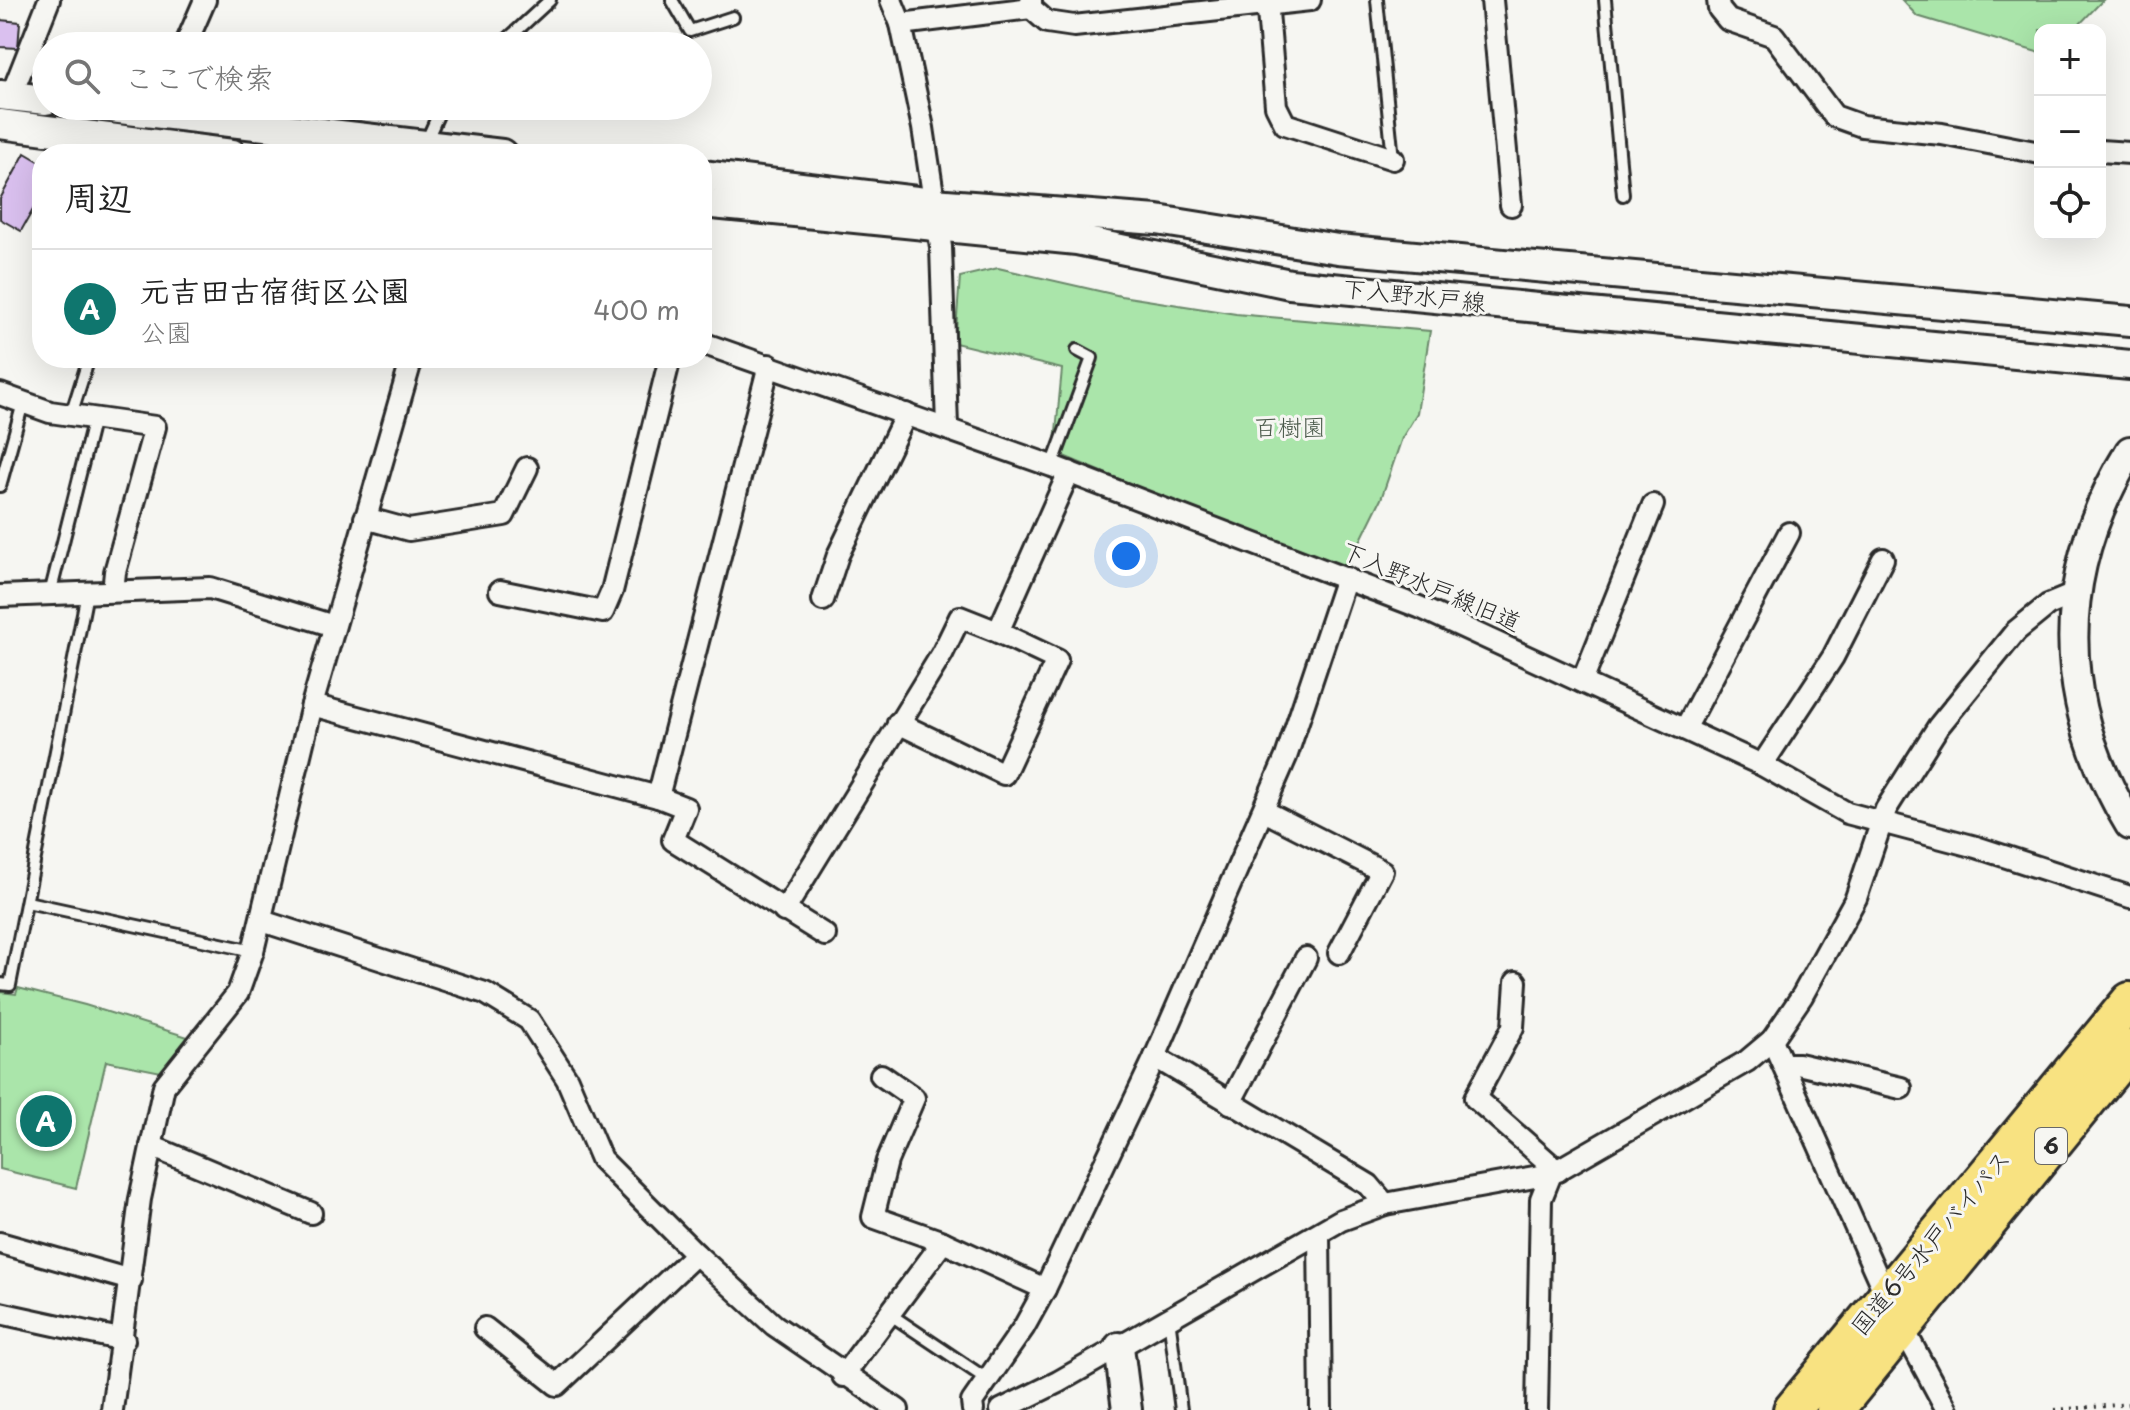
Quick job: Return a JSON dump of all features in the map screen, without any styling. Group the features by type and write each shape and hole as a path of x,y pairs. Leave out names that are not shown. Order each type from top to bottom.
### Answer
{"highway":[{"name":"国道6号水戸バイパス","path":"1792,1410 2130,1001"},
{"name":"国道6号水戸バイパス","path":"1835,1410 2130,1049"}],"main road":[{"path":"6,95 32,98"},
{"path":"237,120 410,144"},
{"path":"0,124 155,144"},
{"name":"下入野水戸線","path":"712,177 1077,240 1290,284 2130,365"},
{"name":"下入野水戸線","path":"712,204 935,215 1157,220 1338,249 2130,321"},
{"path":"2130,451 2094,518 2072,629 2076,694 2102,777 2130,825"},
{"path":"1119,1347 1127,1410"}],"street":[{"path":"35,32 49,0"},
{"path":"191,32 205,0"},
{"path":"891,0 901,24 923,128 935,215 947,427"},
{"path":"901,24 1031,4 1047,22 1074,26 1155,12 1310,0"},
{"path":"1492,0 1511,205"},
{"path":"1718,0 1719,9 1728,20 1774,36 1834,116 1862,126 1942,134 2034,152"},
{"path":"1267,2 1276,106 1285,124 1393,159"},
{"path":"6,95 32,38"},
{"path":"2106,151 2130,153"},
{"name":"下入野水戸線旧道","path":"712,346 947,427 1346,578 1762,765 1842,811 1879,824 1976,847 2130,897"},
{"path":"658,797 769,365"},
{"path":"112,1410 124,1340 140,1199 164,1086 238,993 253,951 312,705 409,368"},
{"path":"500,591 603,612 612,591 668,368"},
{"path":"0,394 71,415 155,427 115,572 113,591"},
{"path":"823,600 838,555 906,414"},
{"path":"365,518 409,530 504,515 527,468"},
{"path":"998,632 1060,469"},
{"path":"1582,682 1653,505"},
{"path":"1685,729 1789,533"},
{"path":"1762,765 1833,657 1883,559"},
{"path":"973,1410 972,1402 1045,1289 1155,1057 1286,757 1346,578"},
{"path":"0,596 210,588 334,626"},
{"path":"1001,1410 1119,1347 1341,1220 1385,1204 1554,1172 1747,1061 1772,1040 1802,996 1856,898 1879,824 1938,727 2016,631 2048,605 2077,593"},
{"path":"784,911 898,723 942,654 960,617 1057,660 1004,774 898,723"},
{"path":"312,705 658,797 686,808 673,840 825,935"},
{"path":"1264,811 1382,871 1339,953"},
{"path":"262,921 485,993 529,1020 567,1079 601,1159 696,1254 774,1325 843,1376 898,1410"},
{"path":"1230,1103 1306,958"},
{"path":"1516,982 1513,1027 1475,1098 1554,1172"},
{"path":"1772,1040 1886,1296 1947,1410"},
{"path":"1155,1057 1369,1185 1385,1204"},
{"path":"1783,1064 1798,1064 1901,1088"},
{"path":"881,1075 914,1098 887,1161 873,1217 943,1242 1045,1289"},
{"path":"151,1146 311,1213"},
{"path":"1537,1410 1541,1199 1554,1172"},
{"path":"1319,1234 1321,1410"},
{"path":"843,1376 943,1242"},
{"path":"0,1243 131,1280"},
{"path":"485,1328 557,1385 696,1254"},
{"path":"0,1313 124,1340"}],"lane":[{"path":"515,32 550,0"},
{"path":"672,0 690,31 733,17"},
{"path":"1377,0 1393,159"},
{"path":"1605,0 1623,195"},
{"path":"425,144 436,120"},
{"path":"1060,469 1092,358 1077,350"},
{"path":"71,415 86,368"},
{"path":"0,486 23,403"},
{"path":"50,595 94,418"},
{"path":"0,984 10,985 87,593"},
{"path":"27,902 253,951"},
{"path":"888,1313 988,1380"},
{"path":"1169,1318 1181,1410"}],"path":[{"path":"2055,1410 2130,1404"}],"green space":[{"path":"1902,0 2103,0 2080,24 2034,24 2034,51 1917,16"},
{"name":"百樹園","path":"998,268 1121,296 1236,314 1430,331 1417,413 1402,438 1381,499 1347,568 1237,528 1054,452 1062,369 955,343 960,277"},
{"path":"18,988 191,1038 161,1072 106,1061 76,1188 0,1169 0,992 16,994"}],"building":[{"path":"0,20 20,22 18,48 0,47"},
{"path":"25,153 32,157 32,212 21,231 0,219 0,199"}],"place":[{"name":"元吉田古宿街区公園","path":"46,1121"}]}
